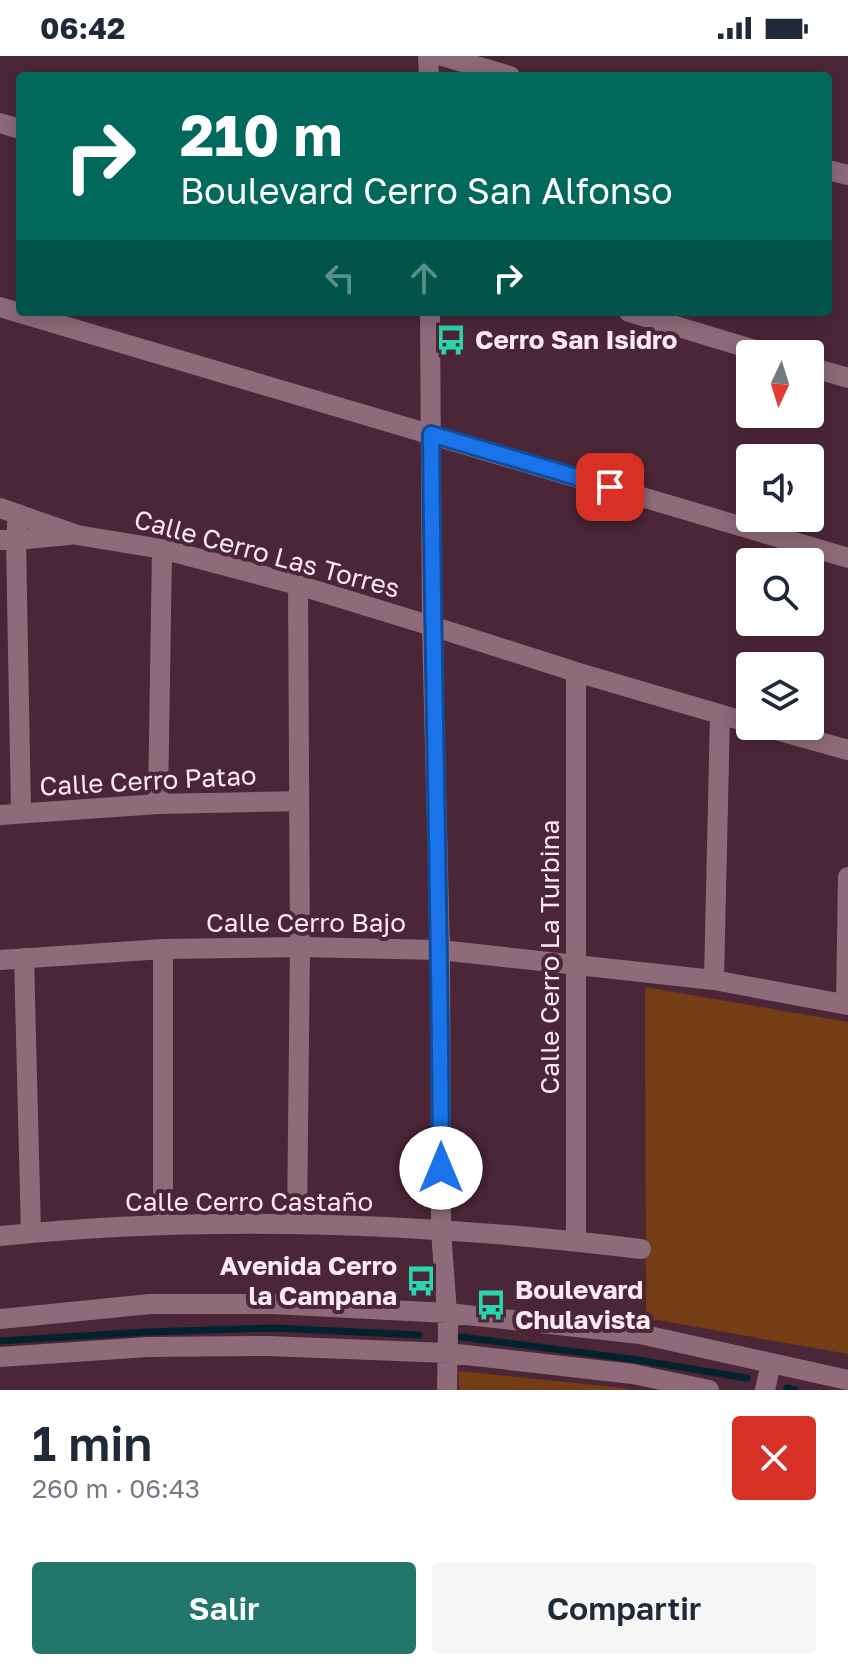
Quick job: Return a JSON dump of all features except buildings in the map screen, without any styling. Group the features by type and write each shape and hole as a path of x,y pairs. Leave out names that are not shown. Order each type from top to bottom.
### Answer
{"street":[{"path":"442,56 496,72"},
{"path":"31,316 848,558"},
{"path":"430,316 441,1230 448,1313 447,1390"},
{"path":"642,316 736,344"},
{"path":"824,371 848,378"},
{"path":"9,511 21,812"},
{"name":"Calle Cerro Las Torres","path":"9,511 77,535 162,549 298,585 736,719"},
{"path":"8,540 77,535"},
{"path":"158,804 162,549"},
{"path":"297,1224 300,947 298,585"},
{"name":"Calle Cerro La Turbina","path":"576,672 576,1241"},
{"path":"714,980 720,714"},
{"path":"812,740 848,750"},
{"name":"Calle Cerro Patao","path":"0,815 158,804 299,801"},
{"path":"847,1005 848,877"},
{"name":"Calle Cerro Bajo","path":"0,960 163,949 300,947 440,950 714,980 847,1005"},
{"path":"163,949 163,1225"},
{"path":"24,958 31,1233"},
{"name":"Calle Cerro Castaño","path":"0,1236 163,1225 297,1224 441,1230 641,1249"},
{"path":"0,1319 150,1304 272,1304 448,1313 640,1334 848,1379"},
{"path":"0,1357 148,1347 268,1346 448,1353 633,1374 709,1390"},
{"path":"765,1390 771,1363"}],"shaded area":[{"path":"645,987 848,1022 848,1354 646,1318"},
{"path":"459,1371 622,1388 631,1390 459,1390"}],"waterway":[{"path":"0,1341 274,1328 419,1335"},
{"path":"461,1337 747,1378"},
{"path":"787,1388 795,1390"}],"place":[{"name":"Cerro San Isidro","path":"451,340"},
{"name":"Avenida Cerro la Campana","path":"421,1281"},
{"name":"Boulevard Chulavista","path":"491,1305"}],"route":[{"path":"441,1168 431,434 610,487"}]}
